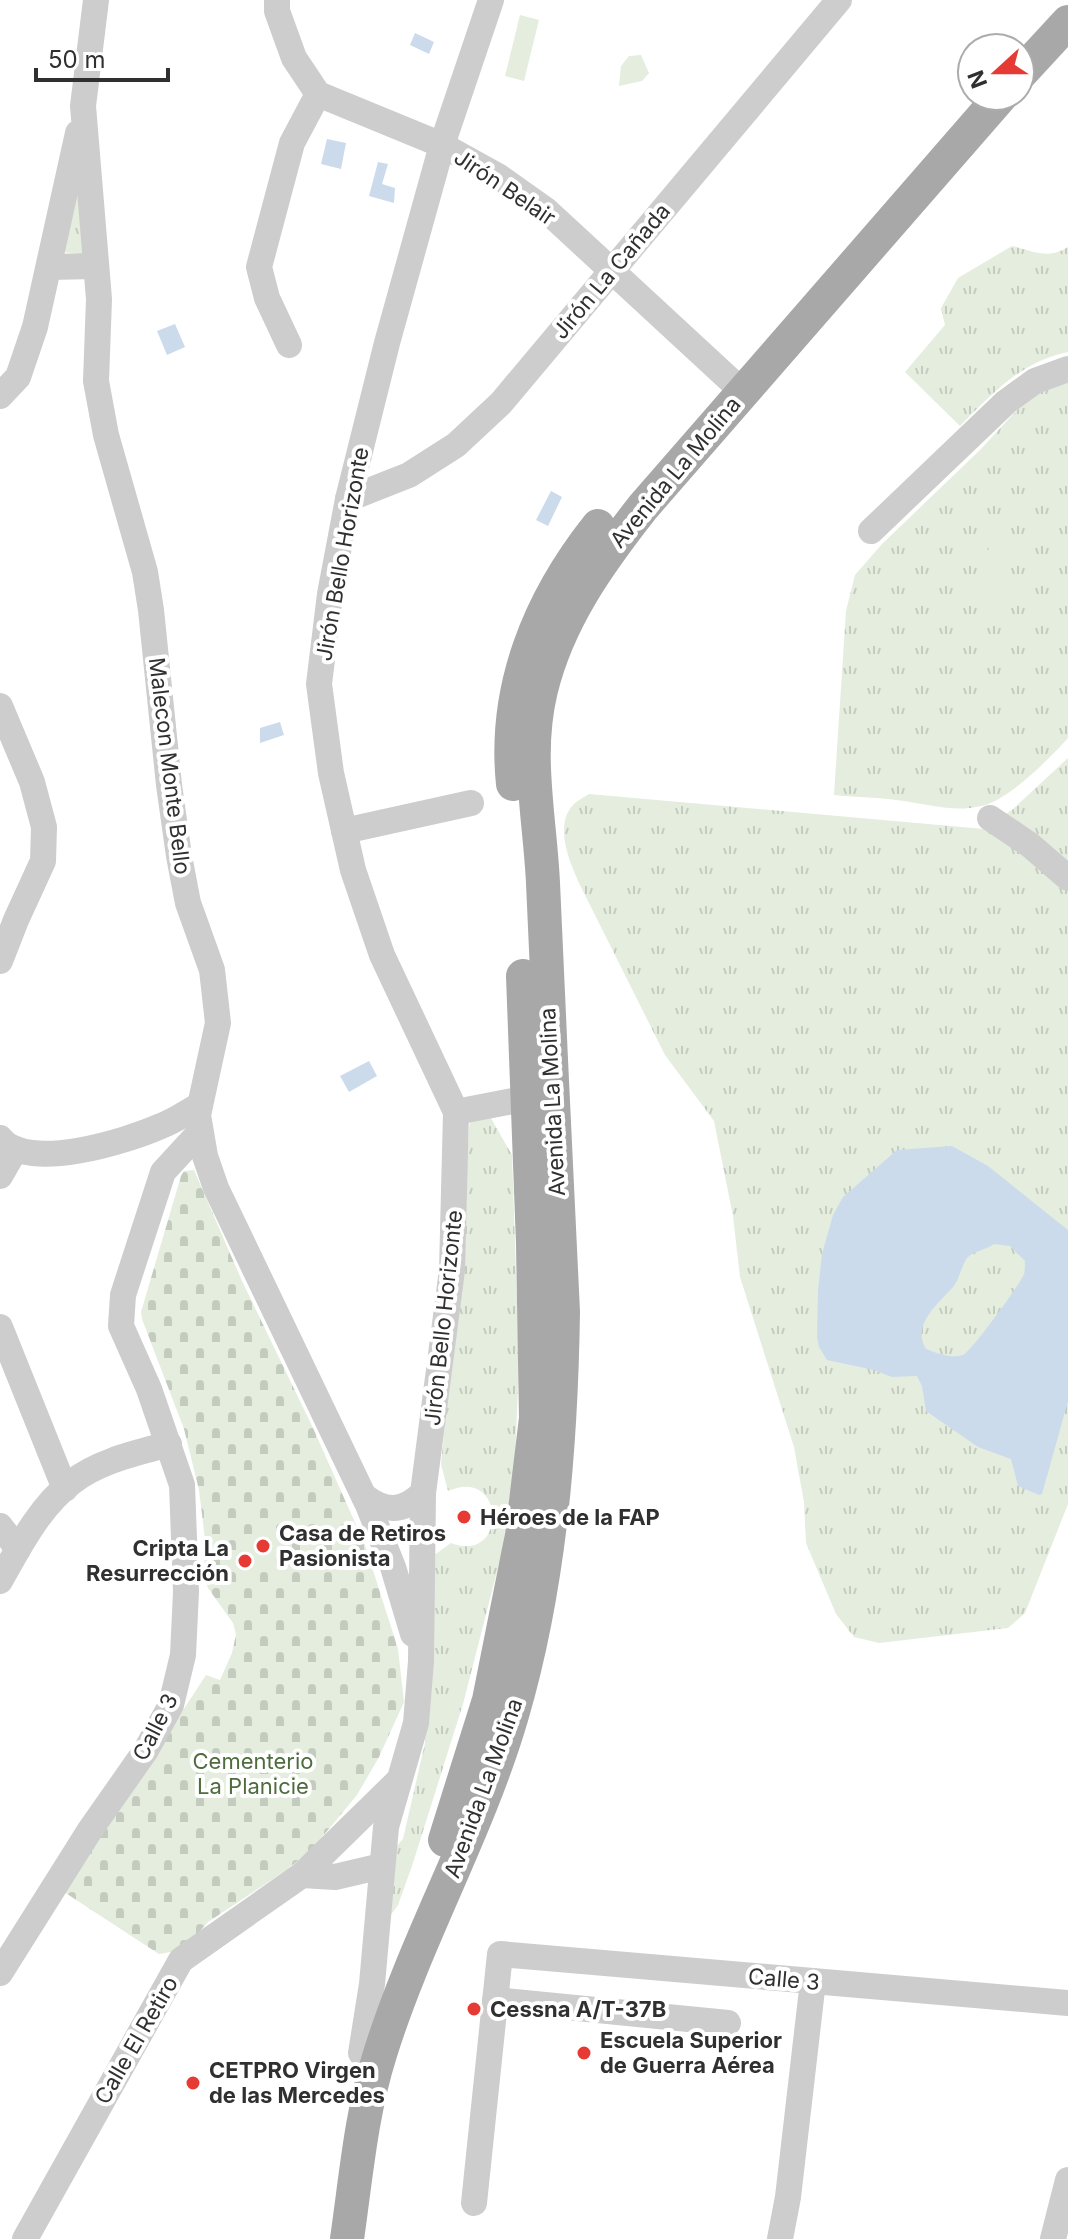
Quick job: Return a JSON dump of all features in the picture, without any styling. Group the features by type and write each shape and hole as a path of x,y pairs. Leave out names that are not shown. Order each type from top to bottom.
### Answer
{"main road":[{"path":"1033,32 1062,0"},
{"path":"1036,57 1068,22"},
{"name":"Avenida La Molina","path":"736,385 963,112"},
{"name":"Avenida La Molina","path":"339,2227 380,2053 422,1943 474,1825 512,1714 535,1615 553,1499 562,1381 563,1312 540,1099 510,759 520,676 540,619 566,570 624,495 736,385 986,112"},
{"name":"Avenida La Molina","path":"361,2053 408,1941 449,1829 489,1700 522,1535 536,1418 540,1099"},
{"path":"339,2227 349,2189 365,2081 361,2053"}],"street":[{"name":"Malecon Monte Bello","path":"96,0 83,106 99,299 96,381 106,435 145,572 182,871 188,903 212,970 218,1023 200,1105 199,1133 216,1188 364,1496 393,1567 421,1661"},
{"path":"277,0 277,11 294,58 318,94 292,143 259,267 267,298 289,345"},
{"name":"Jirón Bello Horizonte","path":"361,2053 372,1984 386,1827 416,1723 421,1661 423,1493 452,1270 456,1112 382,955 353,870 331,773 319,684 330,594 348,499 387,343 442,145 491,0"},
{"name":"Jirón La Cañada","path":"348,499 409,475 456,445 501,403 839,0"},
{"name":"Jirón Belair","path":"318,94 442,145 498,176 546,210 736,385"},
{"path":"0,396 18,377 35,327 83,106"},
{"path":"49,267 96,266"},
{"path":"871,531 1006,402 1035,381 1068,369"},
{"path":"0,706 32,782 44,827 43,861 0,961"},
{"path":"344,831 471,803"},
{"path":"990,818 1030,845 1068,878"},
{"path":"456,1112 540,1099"},
{"path":"0,1176 8,1144 50,1154 121,1140 164,1125 200,1105"},
{"path":"121,1140 145,1155 163,1172 199,1133"},
{"name":"Calle 3","path":"0,1973 90,1830 146,1750 171,1705 183,1655 186,1592 182,1485 169,1444 121,1326 123,1295 163,1172"},
{"path":"0,1327 65,1489"},
{"path":"0,1581 43,1512 72,1482 110,1461 169,1444"},
{"path":"364,1496 378,1507 395,1509 411,1504 423,1493"},
{"path":"0,1526 18,1549"},
{"name":"Calle El Retiro","path":"25,2239 181,1960 302,1875 397,1782"},
{"path":"302,1875 335,1877 382,1866"},
{"name":"Calle 3","path":"495,2000 500,1954 1068,2003"},
{"path":"780,2239 788,2197 813,1981"},
{"path":"474,2203 495,2000 728,2023"},
{"path":"1053,2239 1068,2180"}],"green space":[{"path":"520,15 539,20 524,81 505,76"},
{"path":"641,55 649,73 642,81 619,86 621,66 629,56"},
{"path":"80,158 87,255 63,252"},
{"path":"1012,246 1047,254 1068,247 1068,352 1051,356 1022,371 960,426 905,372 945,325 941,308 958,278"},
{"path":"1068,382 1068,738 1016,788 981,806 949,808 834,795 846,611 855,575 882,544 1016,411 1044,387"},
{"path":"990,544 1012,551 995,610 972,604"},
{"path":"1068,758 1068,1504 1025,1613 1008,1628 879,1643 854,1637 836,1614 806,1543 804,1502 794,1447 740,1277 733,1216 714,1121 665,1055 577,878 566,846 564,824 573,805 589,794 984,829 1012,810"},
{"path":"488,1113 512,1155 519,1361 515,1460 502,1552 463,1704 412,1866 398,1905 387,1920 394,1849 403,1839 425,1743 430,1558 451,1543 470,1546 483,1540 493,1516 489,1502 481,1491 467,1487 448,1491 441,1464 460,1270 469,1128 471,1116"},
{"name":"Cementerio La Planicie","path":"194,1170 365,1545 398,1649 404,1702 379,1757 357,1795 313,1848 288,1869 208,1922 194,1938 176,1951 159,1954 64,1892 206,1675 220,1680 232,1653 236,1634 233,1623 208,1588 204,1576 205,1539 199,1490 184,1429 141,1312 181,1176 184,1171"}],"water":[{"path":"415,33 434,42 429,54 410,45"},
{"path":"327,139 346,143 341,169 321,164"},
{"path":"378,162 388,164 382,184 395,188 394,203 369,196"},
{"path":"175,324 185,347 167,355 157,331"},
{"path":"551,491 562,497 548,526 536,520"},
{"path":"280,722 284,735 260,743 260,728"},
{"path":"369,1061 377,1076 349,1092 340,1076"},
{"path":"952,1146 988,1166 1068,1230 1068,1401 1042,1494 1018,1486 1011,1459 978,1447 926,1411 917,1376 892,1377 827,1360 819,1347 818,1291 822,1254 833,1215 843,1197 897,1150","holes":["994,1244 1010,1246 1025,1261 1024,1273 968,1351 954,1356 926,1349 922,1340 924,1323 955,1284 967,1258"]}],"place":[{"name":"Héroes de la FAP","path":"464,1517"},
{"name":"Casa de Retiros Pasionista","path":"263,1546"},
{"name":"Cripta La Resurrección","path":"245,1561"},
{"name":"Cessna A/T-37B","path":"474,2009"},
{"name":"Escuela Superior de Guerra Aérea","path":"584,2053"},
{"name":"CETPRO Virgen de las Mercedes","path":"193,2083"}]}
